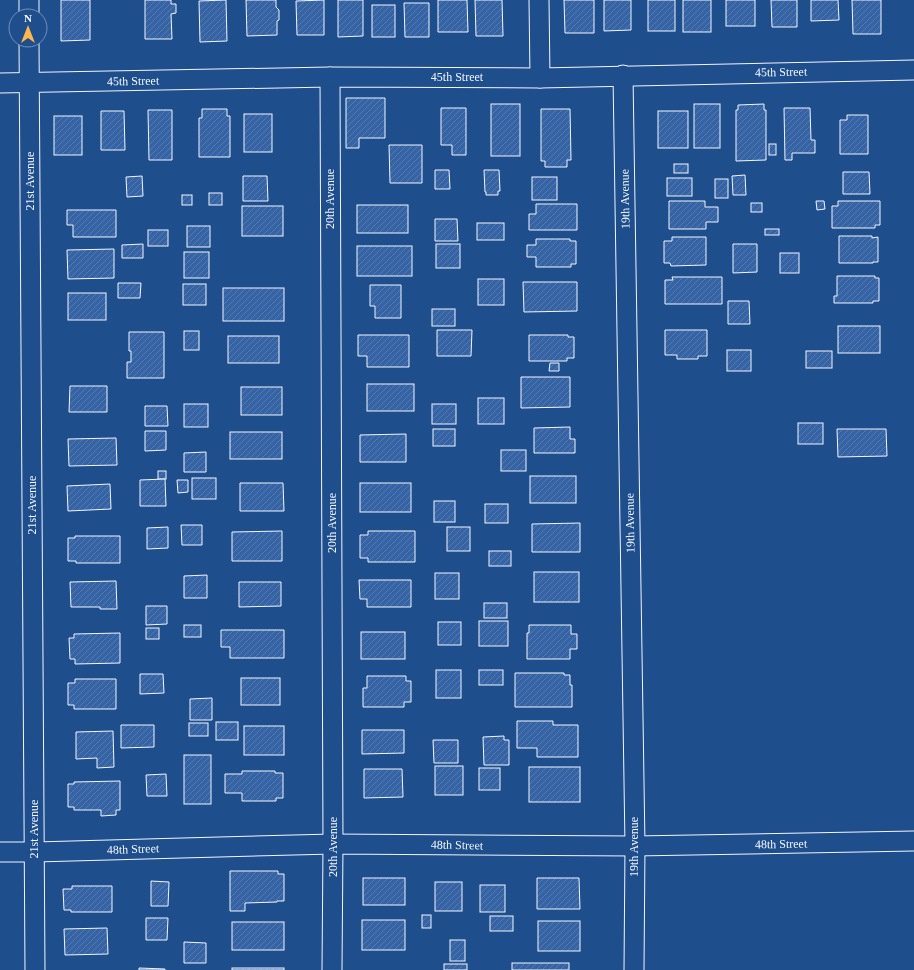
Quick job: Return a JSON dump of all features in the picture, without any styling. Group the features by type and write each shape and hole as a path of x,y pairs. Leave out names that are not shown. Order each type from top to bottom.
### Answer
{"street":[{"path":"539,0 540,78"},
{"name":"21st Avenue","path":"29,48 35,970"},
{"name":"45th Street","path":"0,83 330,77 540,78 914,70"},
{"name":"19th Avenue","path":"623,76 635,846 634,970"},
{"name":"20th Avenue","path":"330,77 333,844 332,970"},
{"name":"48th Street","path":"0,852 333,844 635,846 914,841"}],"building":[{"path":"61,0 90,0 90,40 61,41"},
{"path":"145,0 171,0 171,4 176,4 176,13 171,14 172,39 145,39"},
{"path":"226,0 227,41 200,42 199,1"},
{"path":"246,0 276,0 276,7 279,10 277,35 247,36"},
{"path":"324,0 324,35 297,35 296,1"},
{"path":"338,0 363,0 363,36 338,37"},
{"path":"438,0 467,0 468,32 438,32"},
{"path":"475,0 502,0 503,36 476,36"},
{"path":"564,0 594,0 594,33 565,33"},
{"path":"604,0 631,0 631,30 604,31"},
{"path":"648,0 675,0 675,31 648,31"},
{"path":"683,0 711,0 711,32 683,32"},
{"path":"726,0 755,0 755,26 726,26"},
{"path":"771,0 797,0 797,27 772,27"},
{"path":"811,0 838,0 839,20 811,21"},
{"path":"852,0 881,0 881,34 853,34"},
{"path":"404,3 429,3 429,37 405,37"},
{"path":"372,5 395,5 395,37 372,37"},
{"path":"346,98 385,98 385,138 359,138 359,148 346,148"},
{"path":"491,104 520,104 520,156 491,156"},
{"path":"694,104 720,104 720,148 694,148"},
{"path":"764,104 764,110 766,110 766,160 736,161 736,110 738,110 738,105"},
{"path":"441,108 466,108 466,155 452,155 452,145 441,145"},
{"path":"784,108 810,108 811,140 815,140 815,153 792,153 792,160 785,160"},
{"path":"202,109 227,109 227,116 230,116 230,157 199,157 199,118 202,118"},
{"path":"541,109 570,109 571,160 567,160 567,167 545,167 545,161 541,161"},
{"path":"148,110 172,110 172,160 149,160"},
{"path":"101,111 124,111 125,150 101,150"},
{"path":"658,111 688,111 688,148 658,148"},
{"path":"244,114 272,114 272,152 244,152"},
{"path":"847,115 868,115 868,154 840,154 840,120 847,120"},
{"path":"54,116 82,116 82,155 54,155"},
{"path":"769,144 776,144 776,155 769,155"},
{"path":"389,145 422,145 422,183 390,183"},
{"path":"674,164 688,164 688,173 674,173"},
{"path":"435,170 449,170 450,189 435,189"},
{"path":"484,170 499,170 500,191 498,191 498,195 486,195"},
{"path":"843,172 869,172 870,194 843,194"},
{"path":"745,175 746,195 733,195 732,176"},
{"path":"142,176 143,196 127,197 126,177"},
{"path":"243,176 267,176 268,201 243,201"},
{"path":"532,177 557,177 557,200 532,200"},
{"path":"667,178 692,178 692,196 667,196"},
{"path":"715,179 728,179 728,198 715,198"},
{"path":"209,193 222,193 222,205 209,205"},
{"path":"182,195 192,195 192,205 182,205"},
{"path":"669,201 705,201 705,207 718,207 718,222 706,222 706,229 669,229"},
{"path":"816,201 824,201 825,209 817,210"},
{"path":"838,201 880,201 880,225 875,225 875,228 832,228 832,206 838,206"},
{"path":"751,203 762,203 762,212 751,212"},
{"path":"536,204 577,204 577,230 529,230 529,214 536,214"},
{"path":"357,205 408,205 408,233 357,233"},
{"path":"242,206 283,206 283,236 242,236"},
{"path":"67,210 116,210 116,237 73,237 73,225 67,225"},
{"path":"435,219 457,219 458,241 435,241"},
{"path":"477,223 504,223 504,240 477,240"},
{"path":"187,226 210,226 210,247 187,247"},
{"path":"765,229 779,229 779,235 765,235"},
{"path":"148,230 168,230 168,246 148,246"},
{"path":"839,236 878,237 878,262 839,263"},
{"path":"672,237 706,237 706,265 671,266 670,263 664,263 664,241 672,241"},
{"path":"536,239 570,239 570,241 576,241 576,264 571,264 571,267 536,267 536,257 527,257 527,245 536,245"},
{"path":"143,244 143,258 122,258 122,245"},
{"path":"436,244 460,244 460,268 436,268"},
{"path":"733,244 757,244 757,272 733,273"},
{"path":"357,246 412,246 412,276 357,276"},
{"path":"114,249 114,278 68,279 67,250"},
{"path":"184,252 209,252 209,278 184,278"},
{"path":"780,253 799,253 799,273 780,273"},
{"path":"837,276 875,276 875,278 879,278 879,301 873,301 873,303 834,303 834,296 837,296"},
{"path":"672,277 722,277 722,304 665,304 665,280 673,280"},
{"path":"478,279 504,279 504,305 478,305"},
{"path":"523,282 577,282 577,311 524,312"},
{"path":"118,283 141,283 140,298 118,298"},
{"path":"183,284 206,284 206,305 183,305"},
{"path":"370,285 401,285 401,318 375,318 375,306 370,306"},
{"path":"223,288 284,288 284,321 223,321"},
{"path":"68,293 106,293 106,320 68,320"},
{"path":"728,301 749,301 750,324 728,324"},
{"path":"432,309 455,309 455,326 432,326"},
{"path":"838,326 880,326 880,353 838,353"},
{"path":"437,330 472,330 471,356 437,356"},
{"path":"665,330 707,330 707,356 698,356 698,359 677,359 677,355 665,355"},
{"path":"184,331 199,331 199,350 184,350"},
{"path":"129,332 164,332 164,378 127,378 127,362 131,362 131,351 129,351"},
{"path":"358,335 409,335 409,367 367,367 367,356 358,356"},
{"path":"529,335 568,335 568,337 574,337 574,358 567,358 567,361 529,361"},
{"path":"228,336 279,336 279,363 228,363"},
{"path":"727,350 751,350 751,371 727,371"},
{"path":"806,351 832,351 832,368 806,368"},
{"path":"550,363 559,363 559,371 549,371"},
{"path":"521,377 570,377 570,407 521,408"},
{"path":"367,384 414,384 414,411 367,411"},
{"path":"70,386 107,386 107,412 69,412"},
{"path":"241,387 282,387 282,415 241,415"},
{"path":"478,398 504,398 504,424 478,424"},
{"path":"184,404 208,404 208,427 184,427"},
{"path":"432,404 456,404 456,424 432,424"},
{"path":"145,406 167,406 168,426 145,426"},
{"path":"798,423 823,423 823,444 798,444"},
{"path":"570,427 570,439 575,439 575,453 534,453 534,428"},
{"path":"433,429 455,429 455,446 433,446"},
{"path":"837,429 886,429 887,456 838,457"},
{"path":"145,431 166,431 166,450 145,451"},
{"path":"230,432 282,432 282,459 230,459"},
{"path":"406,434 406,462 360,462 360,435"},
{"path":"116,438 117,465 69,466 68,439"},
{"path":"501,450 526,450 526,471 501,471"},
{"path":"206,452 206,472 184,472 184,453"},
{"path":"158,471 166,471 166,479 158,479"},
{"path":"530,476 576,476 576,503 530,503"},
{"path":"192,478 216,478 216,499 192,499"},
{"path":"165,479 166,506 140,506 140,480"},
{"path":"177,480 188,480 188,492 178,493"},
{"path":"240,483 283,483 284,511 240,511"},
{"path":"360,483 411,483 411,512 360,512"},
{"path":"110,484 111,509 68,511 67,486"},
{"path":"434,501 455,501 455,522 434,522"},
{"path":"485,504 508,504 508,523 485,523"},
{"path":"580,523 580,552 532,552 532,524"},
{"path":"181,525 202,525 202,545 182,545"},
{"path":"168,527 168,548 147,549 147,528"},
{"path":"447,527 470,527 470,551 447,551"},
{"path":"282,531 282,561 232,561 232,532"},
{"path":"368,531 415,531 415,562 368,562 368,558 360,558 360,535 368,535"},
{"path":"75,536 120,536 120,563 76,563 76,561 68,561 68,538 75,538"},
{"path":"489,551 511,551 511,566 489,566"},
{"path":"534,572 579,572 579,602 534,602"},
{"path":"435,573 459,573 459,599 435,599"},
{"path":"207,575 207,598 184,598 184,576"},
{"path":"359,580 411,580 411,607 367,607 367,599 360,599"},
{"path":"116,581 117,609 100,609 100,607 71,607 70,582"},
{"path":"239,582 281,582 281,606 239,607"},
{"path":"484,603 507,603 507,618 484,618"},
{"path":"146,606 167,606 167,624 146,625"},
{"path":"479,621 508,621 508,646 479,646"},
{"path":"438,622 461,622 461,645 438,645"},
{"path":"184,625 201,625 201,637 184,637"},
{"path":"529,625 571,625 571,634 577,634 577,649 570,649 570,659 527,659 527,633 529,633"},
{"path":"146,628 159,628 159,639 146,639"},
{"path":"221,630 284,630 284,658 230,658 230,647 221,647"},
{"path":"361,632 405,632 405,659 361,659"},
{"path":"120,633 120,663 75,664 75,659 70,659 69,638 74,638 74,634"},
{"path":"436,670 461,670 461,698 436,698"},
{"path":"479,670 503,670 503,685 479,685"},
{"path":"515,673 564,673 564,675 570,675 570,685 572,685 572,707 515,707"},
{"path":"140,674 163,674 164,693 140,694"},
{"path":"367,676 406,676 406,681 411,681 411,702 404,702 404,707 363,707 363,688 367,688"},
{"path":"241,678 280,678 280,705 241,705"},
{"path":"75,679 116,679 116,709 74,709 74,705 68,705 68,683 75,683"},
{"path":"212,698 212,720 190,720 190,699"},
{"path":"517,721 553,721 553,725 578,725 578,757 537,757 537,748 517,748"},
{"path":"216,722 238,722 238,740 216,740"},
{"path":"189,723 208,723 208,736 189,736"},
{"path":"121,725 154,725 154,747 121,748"},
{"path":"244,726 284,726 284,755 244,755"},
{"path":"362,730 404,730 404,753 362,754"},
{"path":"113,731 114,767 97,768 97,758 76,759 76,732"},
{"path":"504,736 504,740 509,740 509,765 484,765 483,737"},
{"path":"433,740 458,740 458,763 434,763"},
{"path":"184,755 211,755 211,804 184,804"},
{"path":"435,766 463,766 463,795 435,795"},
{"path":"529,767 580,767 580,802 529,802"},
{"path":"479,768 500,768 500,790 479,790"},
{"path":"364,769 402,769 403,797 364,798"},
{"path":"242,771 275,771 275,773 283,773 283,798 276,798 276,801 242,801 242,793 225,793 225,774 242,774"},
{"path":"166,774 167,796 147,796 146,775"},
{"path":"120,781 120,810 116,810 116,815 101,816 101,810 74,810 74,807 68,807 68,784 74,784 74,782"},
{"path":"230,871 278,871 278,874 284,874 284,901 245,903 245,911 230,911"},
{"path":"363,878 405,878 405,905 363,905"},
{"path":"537,878 579,878 580,909 537,909"},
{"path":"151,881 169,882 168,906 151,906"},
{"path":"435,882 462,882 462,911 435,911"},
{"path":"480,885 505,885 505,912 480,912"},
{"path":"72,886 112,886 112,912 71,912 71,910 64,910 63,889 72,889"},
{"path":"422,915 431,915 431,928 422,928"},
{"path":"490,916 513,916 513,931 490,931"},
{"path":"146,918 168,918 167,940 146,940"},
{"path":"362,920 405,920 405,950 362,950"},
{"path":"538,921 580,921 580,951 538,951"},
{"path":"232,922 284,922 284,950 232,950"},
{"path":"107,928 108,954 65,955 64,929"},
{"path":"450,940 465,940 465,961 450,961"},
{"path":"184,942 206,943 206,963 184,963"},
{"path":"512,963 569,963 569,970 512,970"},
{"path":"444,964 467,964 467,970 444,970"},
{"path":"139,968 165,969 165,970 139,970"},
{"path":"232,968 284,968 284,970 232,970"}]}
